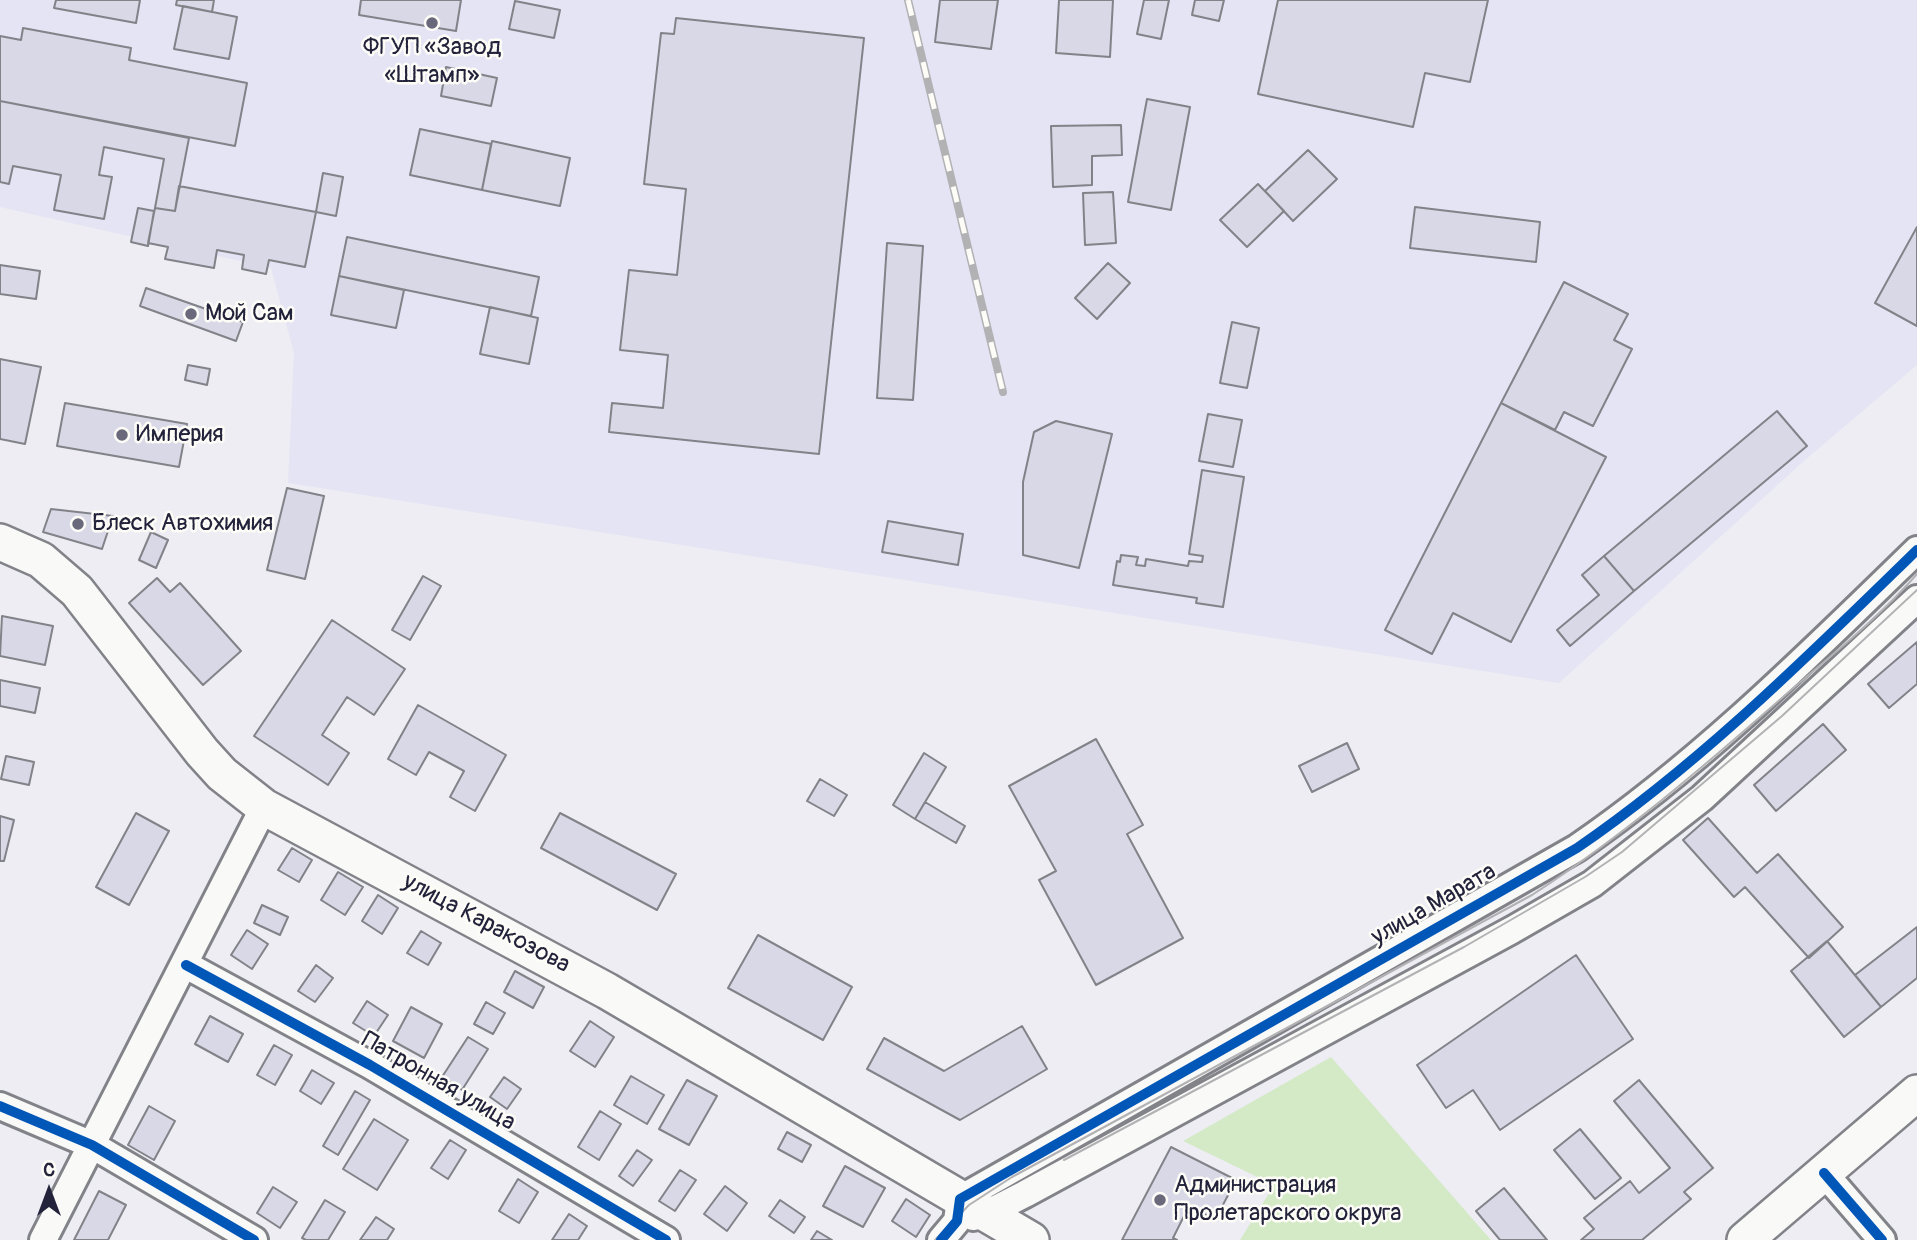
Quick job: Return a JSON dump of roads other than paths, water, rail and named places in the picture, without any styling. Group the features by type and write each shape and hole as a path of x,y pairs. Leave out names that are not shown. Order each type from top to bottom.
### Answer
{"main road":[{"name":"улица Каракозова","path":"0,542 41,560 77,591 202,752 222,774 264,807 607,990 961,1219 1031,1240"},
{"path":"1745,1240 1917,1093"}],"street":[{"name":"улица Марата","path":"961,1219 1577,848 1641,801 1773,691 1917,550"},
{"path":"961,1219 1512,930 1592,884 1702,798 1917,599"},
{"path":"1641,801 1664,828"},
{"path":"43,1240 264,807"},
{"name":"Патронная улица","path":"186,964 370,1065 666,1240"},
{"path":"0,1106 92,1145 254,1240"},
{"path":"1824,1174 1882,1240"}],"tram line":[{"path":"935,1240 969,1205 1012,1177 1532,895 1566,872 1630,825 1722,750 1869,622 1917,574"},
{"path":"1064,1160 1464,947 1585,877 1622,852 1782,716 1917,590"}],"railway":[{"path":"908,0 1003,392"}],"place":[{"name":"ФГУП «Завод «Штамп»","path":"432,23"},
{"name":"Мой Сам","path":"191,314"},
{"name":"Империя","path":"122,435"},
{"name":"Блеск Автохимия","path":"78,524"},
{"name":"Администрация Пролетарского округа","path":"1160,1200"}]}
